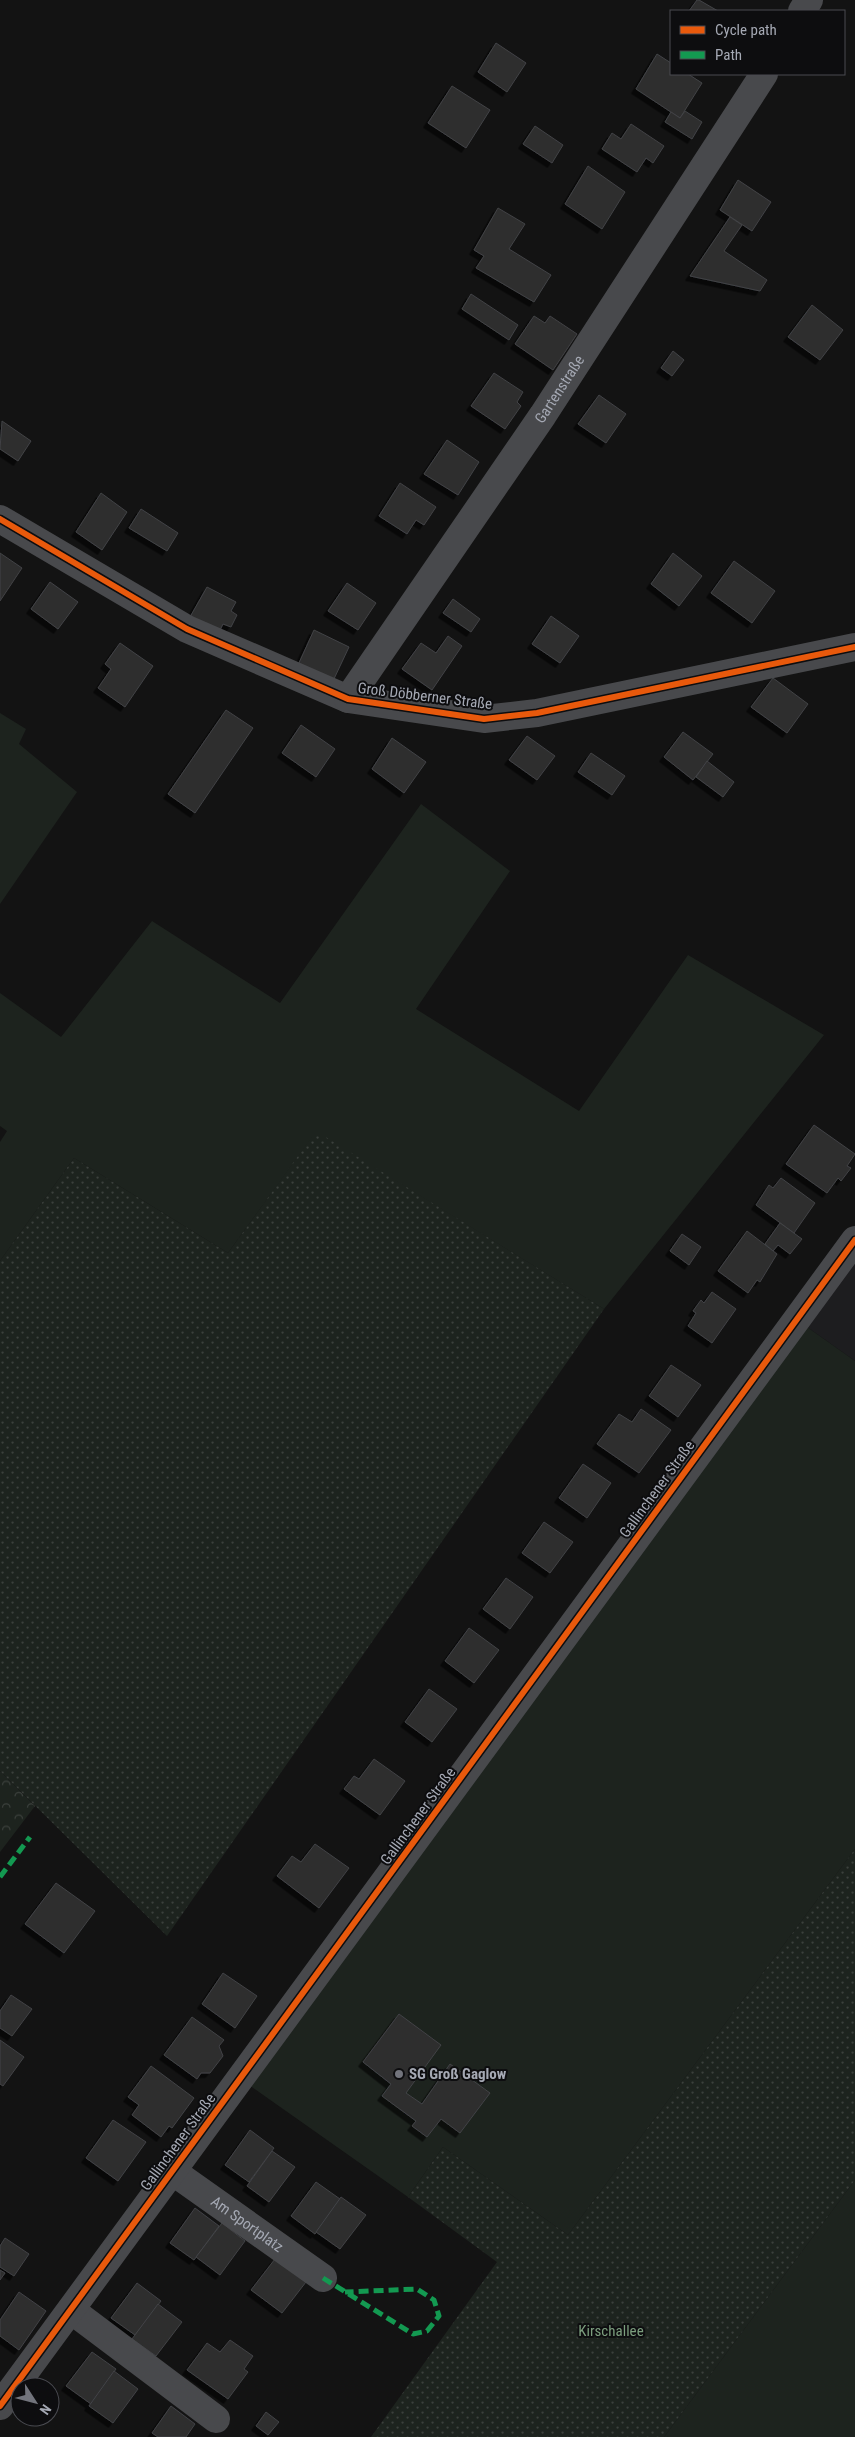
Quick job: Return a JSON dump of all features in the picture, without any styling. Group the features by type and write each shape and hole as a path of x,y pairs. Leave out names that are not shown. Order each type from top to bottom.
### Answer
{"street":[{"name":"Gartenstraße","path":"348,699 543,414 763,75"},
{"name":"Groß Döbberner Straße","path":"0,519 187,629 348,699 484,719 537,713 855,647"},
{"name":"Gallinchener Straße","path":"0,2406 855,1240"},
{"name":"Am Sportplatz","path":"172,2171 323,2278"},
{"path":"71,2310 216,2419"}],"shaded area":[{"path":"855,1259 855,1361 807,1327"}],"green space":[{"path":"0,713 26,729 19,744 77,792 0,904"},
{"path":"421,804 510,871 416,1009 579,1111 688,955 824,1035 604,1309 316,1132 228,1253 74,1158 0,1261 0,1142 7,1131 0,1126 0,993 61,1037 152,921 280,1003"},
{"path":"316,1131 604,1309 167,1936 0,1771 0,1261 74,1158 228,1253"},
{"path":"807,1327 855,1361 855,1849 568,2235 443,2147 408,2197 249,2085"},
{"path":"0,1771 35,1806 0,1852"},
{"name":"Kirschallee","path":"855,1849 855,2180 664,2437 371,2437 497,2262 408,2197 443,2147 568,2235"},
{"path":"855,2180 855,2437 664,2437"}],"building":[{"path":"699,0 716,10 690,10"},
{"path":"496,43 526,63 507,92 478,72"},
{"path":"657,54 670,62 670,75 690,75 702,83 680,118 636,89"},
{"path":"452,86 490,110 466,148 428,123"},
{"path":"685,111 702,122 692,139 665,122 671,112 680,118"},
{"path":"631,124 664,146 653,163 646,158 637,172 602,149 612,133 621,139"},
{"path":"535,126 563,145 552,163 523,144"},
{"path":"588,166 625,192 602,229 565,204"},
{"path":"738,180 771,202 752,231 720,210"},
{"path":"498,208 525,224 509,249 551,275 534,302 476,268 484,256 474,250"},
{"path":"730,217 742,225 724,251 767,280 760,291 690,276"},
{"path":"471,294 518,325 509,340 462,309"},
{"path":"812,305 843,330 820,360 788,337"},
{"path":"534,316 545,323 550,316 577,334 553,370 515,344"},
{"path":"673,351 684,360 672,376 661,368"},
{"path":"494,373 523,392 517,402 521,406 505,429 471,406"},
{"path":"599,395 626,414 606,443 578,424"},
{"path":"2,421 31,441 18,461 0,449"},
{"path":"447,440 479,462 458,495 424,474"},
{"path":"400,483 436,507 424,525 416,520 407,534 379,516"},
{"path":"101,493 127,512 102,550 76,532"},
{"path":"141,509 178,533 167,551 129,528"},
{"path":"0,553 22,568 0,601"},
{"path":"673,553 702,576 679,606 651,584"},
{"path":"734,561 775,591 752,623 711,593"},
{"path":"50,582 78,602 58,629 31,609"},
{"path":"347,583 376,603 358,630 328,611"},
{"path":"207,587 236,602 231,611 237,615 231,627 223,624 219,632 190,617"},
{"path":"453,599 480,619 471,632 443,613"},
{"path":"551,616 579,636 560,663 532,644"},
{"path":"314,630 349,647 333,681 298,665"},
{"path":"448,636 462,646 432,690 402,669 421,643 436,653"},
{"path":"120,643 153,666 125,707 98,688 111,669 105,664"},
{"path":"773,678 808,704 787,733 751,707"},
{"path":"226,710 253,728 195,813 168,794"},
{"path":"301,725 335,749 316,777 282,753"},
{"path":"683,732 713,754 693,780 664,757"},
{"path":"527,736 555,756 537,780 509,760"},
{"path":"392,738 426,762 404,793 372,769"},
{"path":"591,753 625,776 612,795 578,772"},
{"path":"707,761 734,782 723,797 696,777"},
{"path":"814,1125 855,1154 847,1166 851,1168 841,1181 838,1178 827,1193 786,1164"},
{"path":"781,1178 815,1203 794,1233 756,1205 769,1185 773,1188"},
{"path":"780,1223 802,1239 790,1254 778,1245 773,1251 765,1244"},
{"path":"747,1231 777,1254 760,1282 757,1280 748,1293 718,1271"},
{"path":"682,1234 701,1247 689,1265 670,1251"},
{"path":"712,1292 736,1309 712,1343 688,1326 696,1313 693,1311 701,1300 704,1303"},
{"path":"671,1365 701,1385 678,1417 649,1396"},
{"path":"641,1409 671,1430 639,1473 597,1444 619,1414 632,1422"},
{"path":"583,1464 611,1483 587,1518 559,1498"},
{"path":"544,1522 573,1542 550,1573 522,1553"},
{"path":"506,1578 533,1597 510,1629 483,1609"},
{"path":"469,1628 499,1650 474,1683 445,1661"},
{"path":"429,1689 457,1709 432,1742 405,1722"},
{"path":"374,1759 405,1781 380,1815 344,1789 354,1776 359,1779"},
{"path":"315,1844 349,1868 319,1908 277,1876 292,1856 301,1862"},
{"path":"56,1883 95,1911 64,1953 25,1924"},
{"path":"223,1973 257,1996 235,2028 202,2004"},
{"path":"11,1995 32,2009 12,2036 0,2028 0,2011"},
{"name":"SG Groß Gaglow","path":"399,2014 441,2045 406,2093 422,2104 450,2064 490,2093 460,2133 441,2119 427,2137 412,2126 416,2121 382,2096 391,2084 363,2062"},
{"path":"192,2017 224,2040 219,2046 223,2056 210,2073 201,2073 197,2079 164,2055"},
{"path":"0,2040 24,2057 3,2086 0,2084"},
{"path":"151,2066 194,2098 172,2128 169,2126 161,2137 132,2115 139,2105 128,2097"},
{"path":"113,2120 146,2142 118,2181 86,2158"},
{"path":"250,2130 274,2148 249,2182 225,2165"},
{"path":"272,2151 295,2167 269,2202 247,2186"},
{"path":"316,2182 340,2199 315,2234 291,2216"},
{"path":"341,2197 366,2215 340,2249 316,2232"},
{"path":"195,2208 219,2226 194,2260 170,2243"},
{"path":"222,2223 245,2241 220,2275 196,2257"},
{"path":"5,2238 29,2254 14,2276 0,2267 0,2246"},
{"path":"275,2259 306,2282 282,2313 251,2290"},
{"path":"0,2270 5,2273 0,2280"},
{"path":"137,2283 161,2301 135,2335 111,2318"},
{"path":"19,2292 46,2311 19,2350 0,2336 0,2320"},
{"path":"158,2304 182,2322 156,2356 132,2339"},
{"path":"230,2340 253,2356 244,2369 248,2372 228,2399 187,2370 207,2343 220,2352"},
{"path":"92,2352 116,2369 91,2404 66,2386"},
{"path":"114,2371 138,2389 113,2423 89,2406"},
{"path":"171,2406 195,2424 186,2437 158,2437 152,2433"},
{"path":"266,2412 279,2422 268,2435 256,2426"}],"marked path":[{"path":"0,1877 30,1837"},
{"path":"323,2278 413,2334 427,2331 439,2316 434,2300 417,2289 345,2292"}],"cycle path":[{"path":"0,519 187,629 348,699 484,719 537,713 855,647"},
{"path":"0,2406 855,1240"}],"place":[{"name":"SG Groß Gaglow","path":"399,2074"}]}
